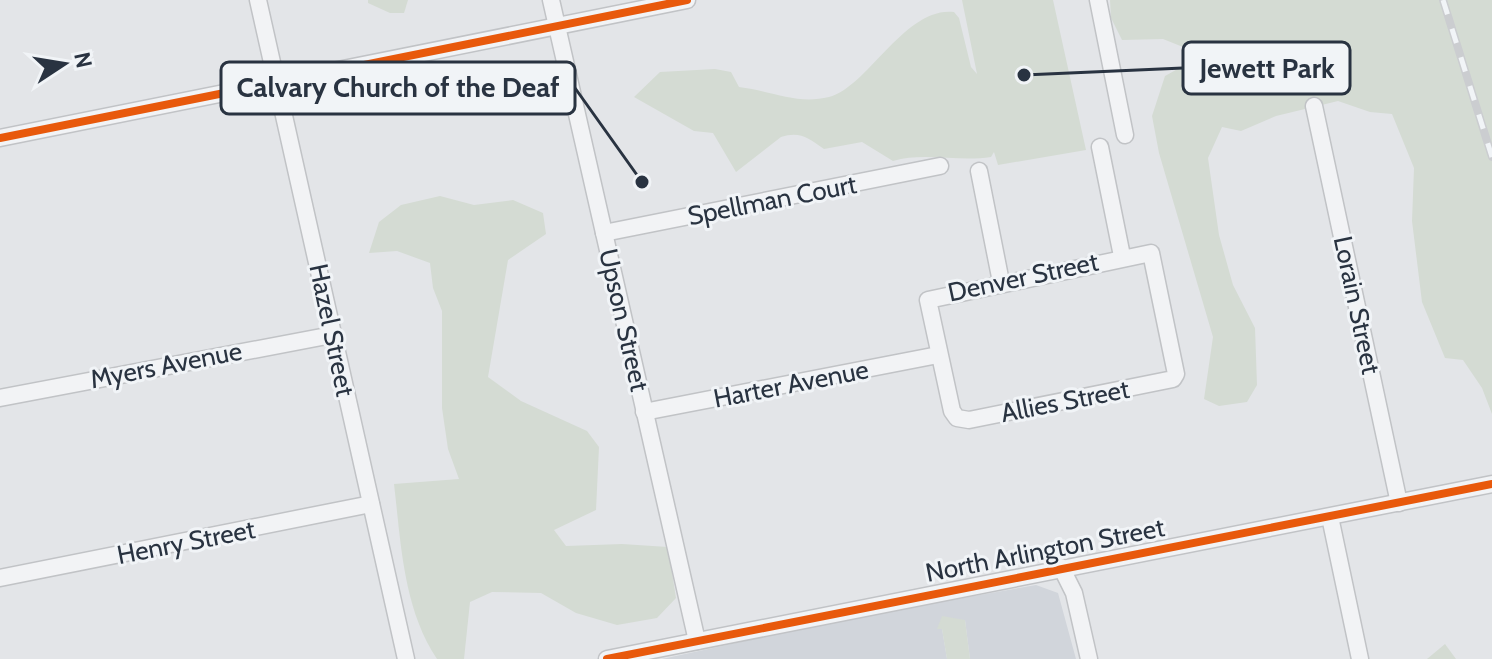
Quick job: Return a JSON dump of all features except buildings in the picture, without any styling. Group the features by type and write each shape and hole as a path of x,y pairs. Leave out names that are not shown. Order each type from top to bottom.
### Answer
{"street":[{"name":"Hazel Street","path":"258,0 406,659"},
{"name":"Upson Street","path":"551,0 697,641"},
{"path":"1098,0 1125,135"},
{"path":"0,138 676,1"},
{"name":"Lorain Street","path":"1314,106 1399,503"},
{"path":"1100,147 1122,256"},
{"name":"Spellman Court","path":"604,233 940,166"},
{"path":"979,171 1001,282"},
{"name":"Denver Street","path":"938,355 928,306 932,297 1122,256 1151,253 1166,315 1176,374 1173,379"},
{"name":"Myers Avenue","path":"0,398 332,335"},
{"name":"Harter Avenue","path":"644,412 938,355"},
{"name":"Allies Street","path":"938,355 952,411 957,418 969,420 1173,379"},
{"name":"North Arlington Street","path":"607,659 1492,484"},
{"name":"Henry Street","path":"0,578 371,504"},
{"path":"1330,517 1360,659"},
{"path":"1061,567 1074,593 1089,659"}],"shaded area":[{"path":"368,0 408,0 404,13 390,13 368,3"},
{"path":"962,0 1053,0 1086,150 998,165 994,152 991,157 916,157 893,161 862,142 824,149 808,139 793,135 781,137 736,172 713,133 694,131 634,97 660,72 715,69 731,72 739,87 795,98 829,97 858,79 919,21 936,14 954,12 959,18 971,67 977,74"},
{"path":"1110,0 1492,0 1492,414 1482,388 1463,360 1445,358 1422,302 1412,221 1414,168 1392,114 1370,112 1338,101 1276,116 1241,131 1222,127 1208,158 1219,235 1233,285 1255,328 1257,385 1247,402 1219,406 1204,399 1213,337 1159,153 1152,116 1165,76 1183,66 1193,51 1163,39 1122,40 1111,18"},
{"path":"440,196 474,205 513,200 543,213 546,234 508,260 488,377 521,401 587,431 599,447 596,510 554,530 566,546 622,544 668,547 676,598 657,618 617,625 576,613 541,593 492,592 470,602 464,659 437,659 426,639 405,574 394,484 459,479 448,449 442,408 442,311 433,288 430,263 397,251 369,253 379,222 401,205"},
{"path":"1036,585 1058,593 1076,659 970,659 965,620 938,629 942,629 947,659 662,659 861,616"},
{"path":"942,616 965,620 970,659 947,659 942,629 937,629"},
{"path":"1445,644 1456,659 1427,659"}],"railway":[{"path":"1443,0 1492,157"}],"cycle path":[{"path":"0,138 687,0"},
{"path":"607,659 1492,484"}],"place":[{"name":"Jewett Park","path":"1024,75"},
{"name":"Calvary Church of the Deaf","path":"642,182"}]}
